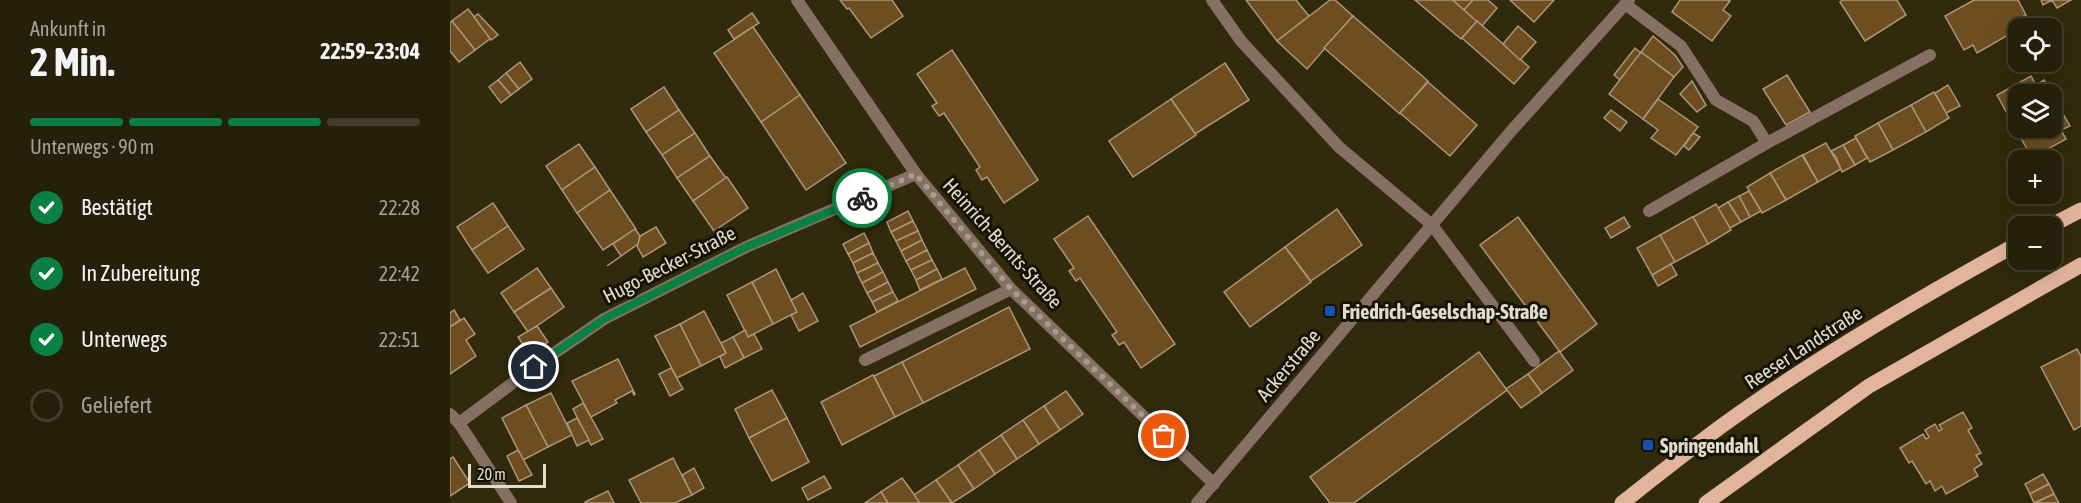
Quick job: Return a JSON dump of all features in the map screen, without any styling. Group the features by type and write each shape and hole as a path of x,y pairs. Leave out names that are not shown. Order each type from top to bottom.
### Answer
{"main road":[{"path":"2062,220 2081,210"},
{"name":"Reeser Landstraße","path":"1622,503 1724,424 1842,345 2008,249"},
{"path":"1707,503 1869,386 2081,265"}],"street":[{"name":"Heinrich-Bernts-Straße","path":"797,0 916,174 1011,289 1214,484"},
{"path":"1212,0 1241,41 1339,147 1432,225 1534,361"},
{"path":"1627,2 1681,46 1716,100 1753,122 1767,143"},
{"name":"Ackerstraße","path":"1197,503 1512,130 1627,2"},
{"path":"1649,211 1767,143 1930,56"},
{"name":"Hugo-Becker-Straße","path":"511,503 454,418 604,319 746,247 916,174"},
{"path":"865,360 1011,289"}],"building":[{"path":"840,0 892,0 903,16 871,38 849,8 847,9"},
{"path":"1246,0 1296,0 1309,16 1277,41"},
{"path":"1330,0 1335,0 1353,16 1307,69 1277,41"},
{"path":"1415,0 1453,0 1477,21 1461,39"},
{"path":"1453,0 1473,0 1464,10"},
{"path":"1473,0 1488,0 1497,8 1482,26 1464,10"},
{"path":"1510,0 1554,0 1534,22"},
{"path":"1680,0 1728,0 1730,1 1723,10 1731,16 1712,41 1672,12"},
{"path":"1842,0 1897,0 1906,15 1865,41 1840,2"},
{"path":"1974,0 2018,0 2026,15 2020,18 2008,18 2008,35 1977,53 1973,45 1964,50 1945,16"},
{"path":"2041,0 2052,0 2043,5"},
{"path":"2052,0 2071,0 2057,8"},
{"path":"468,9 491,38 475,50 452,21"},
{"path":"752,13 759,23 734,39 728,30"},
{"path":"478,14 498,35 491,40 474,17"},
{"path":"1353,16 1428,81 1400,114 1324,48"},
{"path":"452,21 475,50 459,62 450,51 450,23"},
{"path":"1477,21 1529,67 1514,84 1462,38"},
{"path":"1518,26 1536,42 1520,60 1503,44"},
{"path":"753,27 800,95 761,122 714,53"},
{"path":"1653,36 1675,55 1683,67 1674,77 1641,52"},
{"path":"1635,48 1641,53 1620,80 1614,75"},
{"path":"952,50 1038,180 1004,203 987,177 982,180 976,170 980,167 944,113 939,116 932,106 937,103 917,74"},
{"path":"1641,52 1674,77 1643,119 1609,94"},
{"path":"520,62 532,79 519,89 506,73"},
{"path":"1225,63 1249,100 1195,134 1171,99"},
{"path":"506,73 519,89 511,95 498,80"},
{"path":"1787,75 1810,112 1786,125 1763,89"},
{"path":"2031,76 2035,84 2017,84"},
{"path":"498,80 511,95 501,103 489,87"},
{"path":"1692,81 1706,105 1697,112 1680,94"},
{"path":"1428,82 1477,125 1450,156 1400,113"},
{"path":"1948,85 1960,106 1946,113 1935,93"},
{"path":"664,87 679,110 646,132 631,109"},
{"path":"2008,89 2008,115 1997,95"},
{"path":"1934,92 1949,118 1926,132 1911,105"},
{"path":"800,95 846,163 806,190 761,122"},
{"path":"1171,99 1196,135 1133,177 1109,141"},
{"path":"1658,99 1698,127 1676,155 1651,138 1658,130 1643,119"},
{"path":"1911,105 1926,132 1893,150 1878,123"},
{"path":"679,110 695,133 662,155 646,132"},
{"path":"1611,110 1627,122 1620,131 1604,118"},
{"path":"2062,112 2070,126 2062,130"},
{"path":"1878,123 1893,150 1870,162 1855,136"},
{"path":"2062,132 2066,139 2046,150 2028,150 2021,138 2062,138"},
{"path":"695,133 710,156 677,178 662,155"},
{"path":"1693,133 1700,137 1689,150 1684,146"},
{"path":"1856,138 1867,158 1855,165 1843,145"},
{"path":"1826,143 1841,169 1818,182 1803,155"},
{"path":"579,144 595,167 562,190 546,166"},
{"path":"1843,145 1855,165 1842,172 1831,151"},
{"path":"1802,155 1818,182 1786,200 1770,173"},
{"path":"710,156 726,178 693,201 677,178"},
{"path":"595,167 610,190 577,213 562,190"},
{"path":"1770,173 1786,200 1762,213 1747,187"},
{"path":"727,177 748,208 714,231 693,201"},
{"path":"610,190 636,229 603,250 577,213"},
{"path":"1749,191 1761,211 1750,217 1739,196"},
{"path":"1739,196 1750,217 1741,222 1728,202"},
{"path":"1728,202 1741,222 1730,228 1718,208"},
{"path":"493,203 508,226 472,250 457,227"},
{"path":"1716,204 1731,230 1708,244 1693,217"},
{"path":"1337,209 1362,245 1311,281 1285,247"},
{"path":"908,211 913,221 891,232 887,222"},
{"path":"1088,216 1175,344 1141,368 1124,342 1119,345 1112,335 1117,332 1080,278 1076,281 1069,271 1074,268 1054,239"},
{"path":"1518,217 1597,324 1560,352 1480,245"},
{"path":"1624,217 1630,227 1611,238 1605,228"},
{"path":"1692,217 1708,244 1675,262 1660,235"},
{"path":"913,221 918,231 896,241 891,232"},
{"path":"508,226 524,249 488,273 472,250"},
{"path":"656,227 666,243 643,257 637,246 640,236"},
{"path":"635,229 640,236 638,244 607,266 621,256 613,244"},
{"path":"918,231 922,240 901,251 896,241"},
{"path":"864,233 869,243 848,254 843,244"},
{"path":"1660,235 1675,262 1652,275 1637,248"},
{"path":"922,240 927,250 906,261 901,251"},
{"path":"869,243 873,253 853,263 848,254"},
{"path":"1285,247 1311,282 1250,327 1224,292"},
{"path":"927,250 932,260 911,270 906,261"},
{"path":"873,253 878,263 857,273 853,263"},
{"path":"932,260 937,269 916,280 911,270"},
{"path":"878,263 883,272 862,283 857,273"},
{"path":"1671,264 1677,275 1658,286 1652,275"},
{"path":"537,268 551,288 514,312 501,293"},
{"path":"965,268 976,289 860,347 850,326"},
{"path":"776,269 797,312 773,324 752,282"},
{"path":"937,269 942,279 920,290 916,280"},
{"path":"883,272 888,282 867,293 862,283"},
{"path":"752,282 773,324 748,337 727,295"},
{"path":"888,282 893,292 872,302 867,293"},
{"path":"551,288 564,307 528,332 514,312"},
{"path":"893,292 898,301 877,312 872,302"},
{"path":"803,293 818,321 799,331 791,315 797,312 791,300"},
{"path":"1009,307 1030,349 923,403 902,362"},
{"path":"454,310 460,320 450,327 450,313"},
{"path":"704,311 726,353 701,366 680,324"},
{"path":"464,318 475,334 466,340 476,356 450,374 450,327"},
{"path":"680,324 701,366 677,378 655,336"},
{"path":"537,326 548,342 529,354 518,337"},
{"path":"745,330 748,337 754,334 762,349 744,358 733,337"},
{"path":"733,337 744,358 725,368 720,357 726,353 721,343"},
{"path":"2077,349 2081,356 2081,426 2074,430 2041,367"},
{"path":"1559,351 1573,370 1542,393 1528,374"},
{"path":"1479,352 1507,390 1354,503 1330,503 1310,477"},
{"path":"618,359 635,394 632,391 615,400 617,403 591,417 572,381"},
{"path":"902,362 923,403 895,417 874,376"},
{"path":"671,368 683,389 670,396 659,374"},
{"path":"1528,374 1542,393 1521,408 1506,389"},
{"path":"873,375 895,417 842,445 821,402"},
{"path":"772,390 787,418 749,438 735,409"},
{"path":"1066,391 1083,414 1060,430 1044,406"},
{"path":"551,393 572,435 548,447 526,405"},
{"path":"583,403 603,439 591,445 573,409"},
{"path":"526,405 548,447 523,460 502,418"},
{"path":"1044,406 1060,430 1039,444 1023,420"},
{"path":"1963,412 1972,428 1968,430 1981,453 1976,455 1982,464 1974,469 1978,476 1946,494 1942,486 1935,491 1930,481 1926,484 1912,461 1909,463 1900,448 1923,434 1926,439 1929,437 1925,430 1935,424 1939,431 1942,429 1939,425"},
{"path":"577,418 589,440 577,446 567,423"},
{"path":"787,418 809,462 772,481 749,438"},
{"path":"1023,420 1039,444 1017,459 1001,435"},
{"path":"1001,435 1017,459 995,474 979,450"},
{"path":"518,450 532,475 519,481 507,456"},
{"path":"979,450 995,474 974,489 958,465"},
{"path":"453,457 470,483 450,496 450,459"},
{"path":"673,458 692,495 675,503 641,503 629,480"},
{"path":"958,465 974,489 952,503 936,480"},
{"path":"694,468 704,488 692,495 682,475"},
{"path":"2043,474 2049,484 2030,494 2025,484"},
{"path":"824,476 831,488 808,500 802,488"},
{"path":"902,478 919,501 917,503 888,503 881,492"},
{"path":"936,480 952,503 920,503 914,495"},
{"path":"2049,484 2054,494 2034,503 2030,494"},
{"path":"608,491 614,503 585,503 585,502"},
{"path":"881,492 888,503 865,503"},
{"path":"2054,494 2059,503 2035,503"}],"way so far":[{"path":"862,198 916,174 1011,289 1164,436"}],"place":[{"name":"Friedrich-Geselschap-Straße","path":"1330,311"},
{"name":"Springendahl","path":"1648,445"}],"route":[{"path":"534,367 604,319 746,247 862,198"}]}
